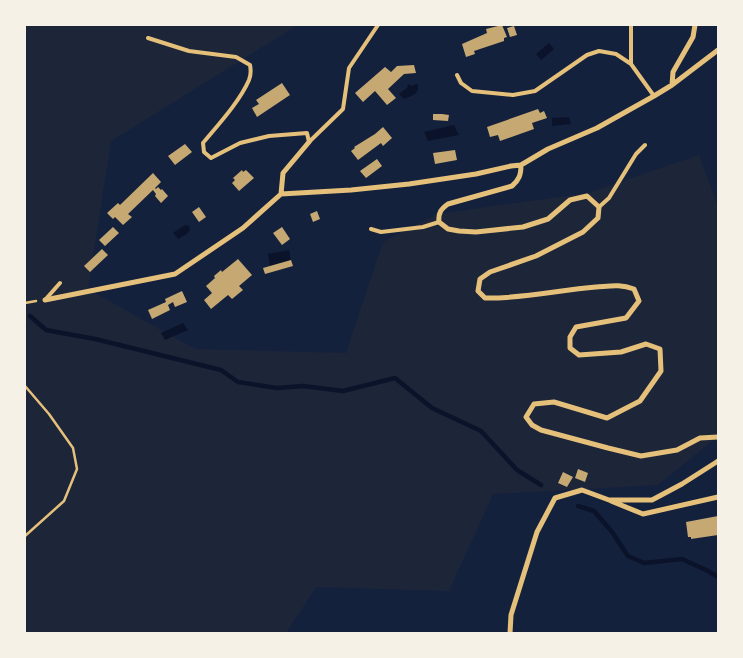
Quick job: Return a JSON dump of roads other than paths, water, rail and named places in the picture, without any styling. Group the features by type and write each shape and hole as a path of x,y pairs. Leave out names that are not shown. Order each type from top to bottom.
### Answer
{"street":[{"path":"672,85 673,72 693,37 695,25"},
{"path":"45,300 175,274 243,228 281,194 409,184 476,174 511,166 521,166 548,149 597,128 654,96 672,85 718,50"},
{"path":"281,194 283,173 309,142"},
{"path":"521,166 518,180 512,186 448,204 441,208 438,217 439,222 448,229 459,232 523,227 548,218 570,200 587,196 599,206 598,218 583,232 536,256 490,272 480,279 478,291 485,298 504,299 574,289 624,286 634,289 639,301 626,318 576,327 570,337 570,348 579,355 621,352 646,344 660,349 661,371 640,401 608,418 554,402 534,404 526,417 532,425 541,430 641,456 676,450 700,438 718,437"},
{"path":"609,500 652,500 682,484 718,460"},
{"path":"510,633 511,615 538,532 555,498 582,490 643,514 718,497"}],"lane":[{"path":"309,142 342,109 349,68 378,25"},
{"path":"631,25 631,64"},
{"path":"148,38 189,51 236,57 250,65 250,78 240,96 203,143 204,152 211,158 240,143 270,136 307,133 309,142"},
{"path":"457,75 461,83 472,91 513,95 535,90 587,55 599,51 616,54 631,64 654,96"},
{"path":"599,206 609,198 636,154 645,145"},
{"path":"371,229 381,232 423,228 439,222"},
{"path":"45,300 60,283"}],"waterway":[{"path":"30,316 46,330 95,339 221,370 238,382 277,388 303,386 343,391 395,378 432,408 481,431 517,470 541,485"},
{"path":"578,506 594,511 612,532 628,556 644,563 682,559 718,577"}]}
